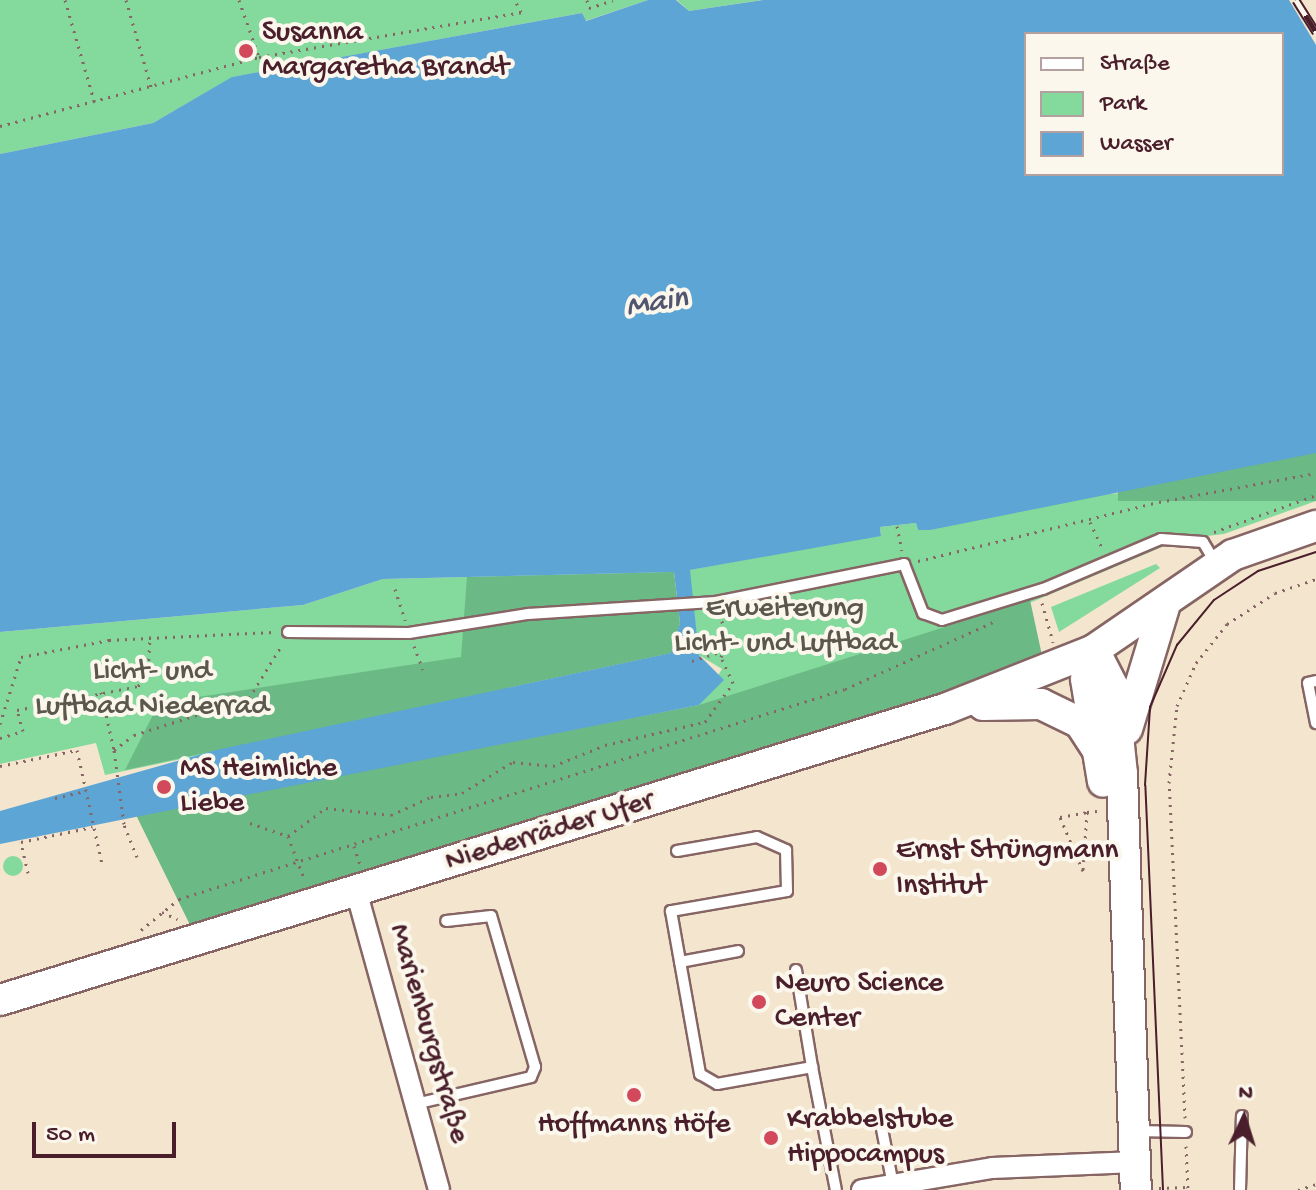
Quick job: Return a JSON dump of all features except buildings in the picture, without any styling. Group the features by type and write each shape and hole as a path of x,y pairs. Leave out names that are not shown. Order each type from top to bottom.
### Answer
{"main road":[{"name":"Niederräder Ufer","path":"0,1000 359,881 945,709 1094,650 1164,607 1210,553 1316,526"},
{"path":"1111,770 1133,692 1164,607"},
{"path":"1094,650 1086,679 1111,770 1127,922 1136,1131 1143,1180"},
{"path":"945,709 1019,702 1063,713 1080,723 1111,770"}],"street":[{"name":"Marienburgstraße","path":"359,881 439,1190"},
{"path":"862,1190 992,1168 1143,1180"}],"lane":[{"path":"288,632 409,633 528,614 716,602 904,564 923,613 942,620 1043,589 1161,539 1210,553"},
{"path":"1316,681 1308,683 1316,723"},
{"path":"677,851 757,837 777,841 790,879 787,891 671,911 705,1079 717,1084 812,1067"},
{"path":"415,1104 531,1077 535,1067 491,916 446,921"},
{"path":"680,962 738,951"},
{"path":"796,970 836,1190"},
{"path":"1240,1190 1242,1116"},
{"path":"882,1129 893,1185"},
{"path":"1136,1131 1186,1132"}],"path":[{"path":"65,0 95,104"},
{"path":"126,0 152,90"},
{"path":"239,0 259,57"},
{"path":"0,126 152,90 259,57 521,12 515,0"},
{"path":"587,0 589,8 613,0"},
{"path":"897,526 904,564 1089,520 1316,473"},
{"path":"1210,553 1250,516 1316,495"},
{"path":"1089,520 1101,546"},
{"path":"1143,1180 1188,1188 1169,783 1177,706 1196,663 1227,624 1275,593 1316,579"},
{"path":"1029,606 1055,598"},
{"path":"288,836 313,811 343,805 391,815 431,797 462,793 513,762 553,766 605,745 705,722 733,685 722,651 728,638 716,602"},
{"path":"1042,602 1055,649"},
{"path":"162,912 179,899 845,689 1004,617"},
{"path":"0,724 21,657 150,636 288,632"},
{"path":"114,750 134,735 249,698 288,632"},
{"path":"3,713 138,686 148,676 150,636"},
{"path":"692,661 722,651"},
{"path":"101,692 114,750 114,776 124,824 137,857"},
{"path":"0,738 23,731 17,710"},
{"path":"0,766 77,750 102,864"},
{"path":"55,798 86,791"},
{"path":"1087,812 1083,871 1060,817 1087,812 1097,811"},
{"path":"250,823 288,836 300,863"},
{"path":"28,873 21,842 93,825"},
{"path":"354,846 359,881"},
{"path":"1298,1190 1316,1184"}],"green space":[{"path":"0,0 648,0 585,21 582,13 233,77 153,123 0,154"},
{"path":"677,0 762,0 689,11"},
{"path":"1118,453 1316,453 1316,501 1118,501"},
{"name":"Erweiterung Licht- und Luftbad","path":"1316,453 1316,501 1224,534 1181,539 838,684 136,815 699,705 722,669 699,655 689,570 881,535 880,527 916,523 918,530 1075,497 1156,490"},
{"path":"1156,564 1160,568 1059,632 1051,607"},
{"name":"Licht- und Luftbad Niederrad","path":"674,572 501,692 105,775 96,743 0,764 0,632 303,605 383,579"},
{"name":"Erweiterung Licht- und Luftbad","path":"674,572 680,623 672,653 125,770 159,703 461,657 467,577"},
{"path":"1030,600 1043,660 192,929 136,815 699,705"},
{"path":"13,856 20,859 23,866 20,873 13,876 6,873 3,866 6,859"}],"water":[{"name":"Main","path":"648,0 676,0 689,11 763,0 1316,0 1316,453 930,530 918,530 916,523 880,527 881,536 690,570 699,655 724,680 699,705 0,844 0,811 216,750 671,653 680,623 674,572 383,579 303,605 0,632 0,154 153,123 232,77 582,13 586,21"}],"pier":[{"path":"1289,0 1316,0 1316,45"}],"tram line":[{"path":"1163,1190 1145,785 1150,707 1177,645 1214,600 1258,571 1316,552"}],"railway":[{"path":"1296,0 1316,32"}],"place":[{"name":"Susanna Margaretha Brandt","path":"246,51"},
{"name":"MS Heimliche Liebe","path":"164,787"},
{"name":"Ernst Strüngmann Institut","path":"880,869"},
{"name":"Neuro Science Center","path":"759,1002"},
{"name":"Hoffmanns Höfe","path":"634,1095"},
{"name":"Krabbelstube Hippocampus","path":"771,1138"}]}
